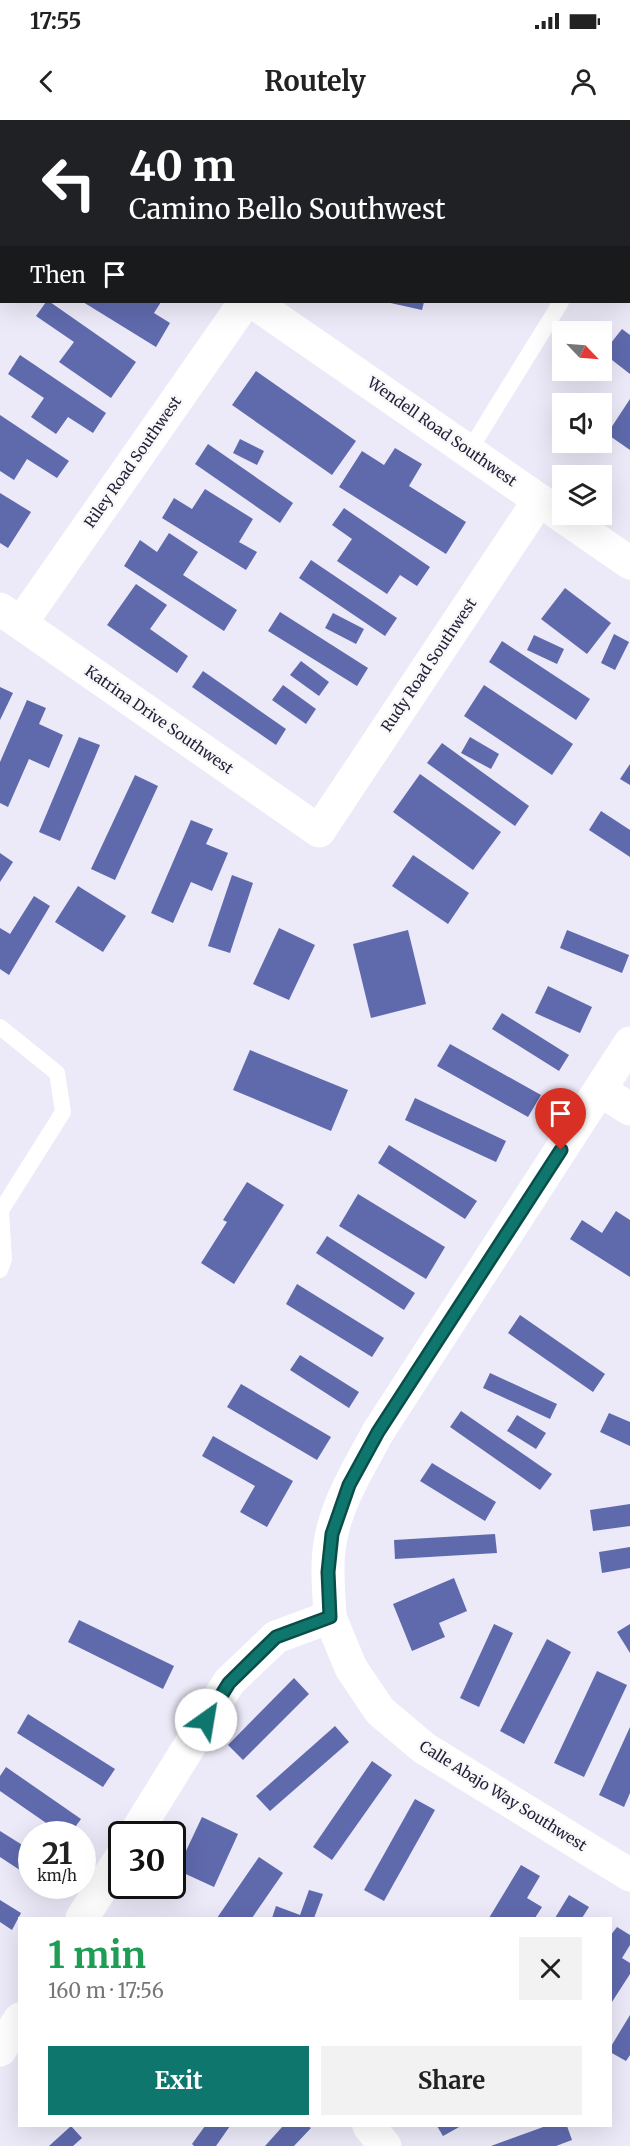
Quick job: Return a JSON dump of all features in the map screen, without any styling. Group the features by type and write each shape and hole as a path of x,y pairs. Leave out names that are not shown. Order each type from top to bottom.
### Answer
{"street":[{"name":"Riley Road Southwest","path":"10,616 244,303"},
{"name":"Wendell Road Southwest","path":"254,303 630,563"},
{"name":"Rudy Road Southwest","path":"319,831 539,500"},
{"name":"Katrina Drive Southwest","path":"10,616 319,831"},
{"name":"Calle Abajo Way Southwest","path":"630,1043 378,1432 349,1485 332,1534 328,1572 330,1617 351,1668 380,1711 424,1748 630,1875"},
{"path":"600,1090 630,1109"},
{"path":"143,1821 229,1683 276,1637 330,1617"},
{"path":"93,1915 108,1884"},
{"path":"0,2050 18,2022"},
{"path":"370,2127 385,2146"}],"lane":[{"path":"469,451 560,303"},
{"path":"0,1027 57,1073 63,1112 1,1212 4,1259 0,1270"}],"building":[{"path":"45,303 51,303 136,362 111,398 59,362 74,342 36,316"},
{"path":"85,303 160,303 154,313 170,323 156,347"},
{"path":"390,303 424,303 422,310"},
{"path":"622,329 630,335 630,374 612,360 612,342"},
{"path":"20,355 106,413 93,433 68,417 56,434 31,417 44,398 8,374"},
{"path":"256,371 356,441 332,475 232,405"},
{"path":"630,399 630,450 612,437 612,426"},
{"path":"0,415 69,461 57,478 27,459 14,480 0,471"},
{"path":"240,439 264,451 257,465 233,453"},
{"path":"208,444 293,503 280,523 195,464"},
{"path":"395,448 422,464 409,486 466,522 446,554 339,487 362,451 384,465"},
{"path":"205,489 253,519 239,542 257,552 246,570 162,518 174,498 192,509"},
{"path":"0,493 31,512 8,548 0,543"},
{"path":"344,508 430,567 417,586 400,575 387,594 337,561 352,539 332,525"},
{"path":"169,533 198,552 183,575 237,610 224,631 124,566 140,540 157,552"},
{"path":"311,560 397,618 385,636 299,578"},
{"path":"136,584 167,605 150,629 188,656 177,673 107,625"},
{"path":"565,588 611,623 587,654 541,619"},
{"path":"280,612 368,668 357,686 268,631"},
{"path":"333,613 364,629 356,644 325,628"},
{"path":"614,634 629,642 615,670 601,663"},
{"path":"534,635 564,649 557,664 527,650"},
{"path":"502,641 590,699 576,720 489,662"},
{"path":"301,661 329,682 319,696 290,675"},
{"path":"203,671 286,729 276,745 192,687"},
{"path":"283,685 316,709 306,724 272,700"},
{"path":"484,685 573,744 552,775 464,716"},
{"path":"0,687 13,693 0,720"},
{"path":"27,700 46,708 39,724 63,735 49,768 29,759 8,807 0,803 0,762"},
{"path":"79,737 100,745 60,841 39,832"},
{"path":"470,737 499,754 491,769 461,753"},
{"path":"442,743 529,806 515,826 427,763"},
{"path":"630,764 630,785 620,779"},
{"path":"420,774 501,832 473,870 393,812"},
{"path":"135,775 158,786 115,880 91,869"},
{"path":"601,811 630,830 630,857 589,830"},
{"path":"191,820 213,829 206,844 228,853 212,891 191,882 173,923 151,913"},
{"path":"0,853 13,862 0,882"},
{"path":"413,855 469,893 448,924 392,886"},
{"path":"232,875 253,883 230,953 208,946"},
{"path":"78,886 126,916 103,952 55,922"},
{"path":"34,896 50,906 9,975 0,969 0,928 10,934"},
{"path":"279,928 315,945 289,1000 253,984"},
{"path":"408,930 426,1004 371,1018 353,944"},
{"path":"567,930 629,955 622,973 560,948"},
{"path":"548,986 592,1007 580,1033 535,1013"},
{"path":"502,1013 569,1055 559,1071 492,1029"},
{"path":"450,1044 541,1095 528,1117 437,1066"},
{"path":"250,1050 348,1090 331,1131 233,1090"},
{"path":"415,1098 506,1141 496,1162 405,1120"},
{"path":"389,1145 477,1201 465,1219 378,1163"},
{"path":"247,1182 284,1205 234,1284 201,1263 227,1222 223,1220"},
{"path":"358,1194 445,1247 426,1279 339,1226"},
{"path":"616,1211 630,1220 630,1277 570,1239 582,1220 602,1233"},
{"path":"327,1236 415,1293 404,1310 316,1253"},
{"path":"297,1284 384,1338 372,1357 286,1304"},
{"path":"520,1315 605,1374 593,1392 508,1333"},
{"path":"300,1355 359,1392 349,1408 290,1370"},
{"path":"490,1373 557,1404 550,1419 483,1388"},
{"path":"241,1384 331,1437 317,1460 227,1407"},
{"path":"461,1411 552,1474 540,1490 450,1427"},
{"path":"609,1413 630,1422 630,1446 600,1432"},
{"path":"517,1415 546,1433 536,1449 507,1431"},
{"path":"213,1436 293,1481 267,1527 240,1512 255,1486 202,1456"},
{"path":"432,1463 496,1502 485,1521 420,1481"},
{"path":"630,1504 630,1526 593,1531 590,1510"},
{"path":"495,1534 497,1553 395,1559 394,1540"},
{"path":"630,1547 630,1568 602,1573 599,1552"},
{"path":"454,1578 467,1611 439,1623 445,1637 412,1651 393,1604"},
{"path":"79,1620 174,1666 163,1689 68,1642"},
{"path":"494,1624 513,1633 479,1707 460,1698"},
{"path":"630,1624 630,1653 617,1632"},
{"path":"547,1639 571,1652 524,1744 500,1731"},
{"path":"597,1671 627,1685 584,1777 554,1763"},
{"path":"294,1678 309,1694 243,1760 228,1745"},
{"path":"28,1714 115,1769 103,1787 17,1733"},
{"path":"335,1726 349,1742 270,1811 256,1796"},
{"path":"630,1727 630,1793 624,1807 599,1795"},
{"path":"372,1761 392,1775 332,1860 313,1847"},
{"path":"6,1767 81,1819 80,1821 43,1821 0,1791 0,1776"},
{"path":"415,1799 435,1810 384,1901 364,1890"},
{"path":"202,1817 238,1834 214,1887 186,1874 186,1851"},
{"path":"0,1831 18,1842 18,1869 0,1857"},
{"path":"259,1857 283,1873 253,1917 218,1917"},
{"path":"521,1865 540,1876 527,1898 542,1907 536,1917 490,1917"},
{"path":"309,1890 323,1894 314,1917 272,1917 276,1906 300,1915"},
{"path":"569,1895 589,1907 583,1917 556,1917"},
{"path":"0,1900 21,1913 12,1930 0,1922"},
{"path":"617,1927 630,1935 630,1945 622,1958 630,1963 630,1974 612,2002 612,1933"},
{"path":"630,2015 630,2055 626,2061 612,2053 612,2045"},
{"path":"70,2127 82,2138 73,2146 49,2146"},
{"path":"204,2127 229,2127 216,2146 194,2146 192,2144"},
{"path":"282,2127 311,2128 294,2146 265,2146"},
{"path":"438,2127 459,2127 443,2136"},
{"path":"543,2127 567,2127 572,2140 556,2146 491,2146"}],"route":[{"path":"206,1720 229,1683 276,1637 330,1617 328,1572 332,1534 349,1485 378,1432 561,1150"}]}
